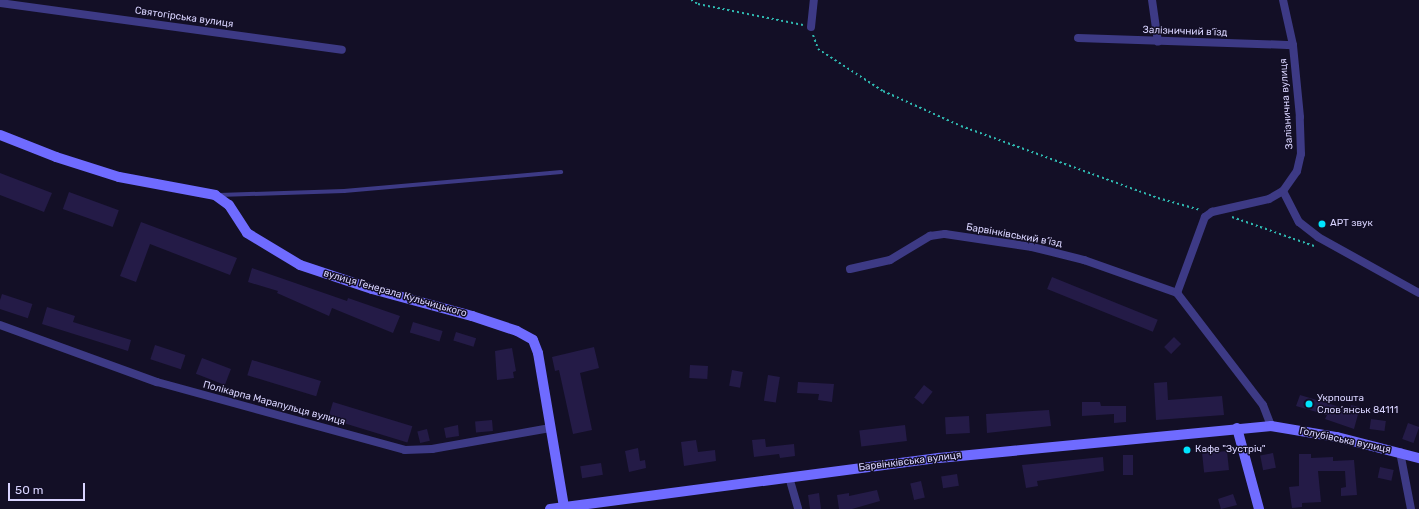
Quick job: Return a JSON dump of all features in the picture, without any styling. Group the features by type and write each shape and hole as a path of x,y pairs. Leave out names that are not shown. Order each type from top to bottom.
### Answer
{"street":[{"path":"811,27 814,0"},
{"path":"1152,0 1158,42"},
{"name":"Залізнична вулиця","path":"1177,293 1205,217 1212,212 1269,199 1283,191 1297,171 1301,154 1293,45 1283,0"},
{"name":"Святогірська вулиця","path":"0,3 342,50"},
{"name":"Залізничний в’їзд","path":"1078,38 1158,42 1293,45"},
{"name":"вулиця Генерала Кульчицького","path":"0,135 56,157 119,177 215,195 229,205 247,233 300,265 372,289 472,316 517,331 533,340 538,353 564,508"},
{"path":"1283,191 1299,222 1318,237 1419,293"},
{"name":"Барвінківський в’їзд","path":"850,269 879,264 901,254 930,236 945,234 1032,247 1084,260 1177,293"},
{"path":"1177,293 1262,405 1270,426"},
{"name":"Полікарпа Марапульця вулиця","path":"0,325 157,382 405,450 432,449 550,428"},
{"name":"Барвінківська вулиця","path":"550,509 939,458 1270,426"},
{"name":"Голубівська вулиця","path":"1270,426 1337,437 1419,458"},
{"path":"1237,428 1259,509"},
{"path":"1400,452 1410,509"},
{"path":"789,477 798,509"}],"lane":[{"path":"215,195 344,191 561,172"}],"path":[{"path":"690,0 698,4 811,27 818,49 884,91 961,126 1158,198 1212,212 1319,248"}],"building":[{"path":"0,173 52,193 44,212 0,195"},
{"path":"69,192 119,210 113,227 63,209"},
{"path":"141,222 237,258 230,275 150,244 136,282 120,276"},
{"path":"252,268 347,301 348,298 400,316 393,333 332,308 329,316 277,293 278,291 248,282"},
{"path":"1052,277 1158,320 1153,332 1047,289"},
{"path":"2,294 32,304 28,318 0,309"},
{"path":"47,307 75,316 73,322 131,340 128,351 42,324"},
{"path":"413,322 443,331 439,342 410,333"},
{"path":"456,332 476,338 473,347 453,341"},
{"path":"1174,337 1181,344 1171,354 1164,347"},
{"path":"155,345 185,355 181,369 150,359"},
{"path":"594,347 599,368 580,373 592,430 573,434 559,370 555,371 552,357"},
{"path":"512,348 516,371 513,372 514,378 497,380 495,351"},
{"path":"202,358 231,369 225,385 196,374"},
{"path":"252,360 321,381 316,396 247,375"},
{"path":"690,365 708,366 707,379 689,378"},
{"path":"732,370 743,372 740,388 729,386"},
{"path":"768,375 780,377 776,403 764,401"},
{"path":"798,382 834,384 832,402 818,400 819,394 797,393"},
{"path":"1167,382 1168,400 1222,396 1224,415 1156,420 1154,383"},
{"path":"924,385 933,392 923,404 914,398"},
{"path":"1300,395 1350,410 1351,405 1360,407 1354,429 1325,419 1327,415 1296,406"},
{"path":"333,402 412,426 407,443 328,418"},
{"path":"1082,402 1100,402 1101,406 1126,406 1126,422 1114,423 1114,414 1082,416"},
{"path":"1049,410 1051,426 987,433 986,414"},
{"path":"969,416 970,433 946,434 945,417"},
{"path":"1371,419 1386,421 1384,431 1370,429"},
{"path":"492,420 493,431 476,432 475,421"},
{"path":"1408,423 1419,427 1413,443 1402,439"},
{"path":"458,425 459,436 446,438 444,428"},
{"path":"905,425 907,441 861,446 859,431"},
{"path":"427,429 430,441 420,443 417,431"},
{"path":"765,439 766,447 794,444 795,456 780,458 779,454 754,457 752,440"},
{"path":"696,440 698,452 715,450 716,461 684,466 681,442"},
{"path":"638,448 640,461 645,460 646,468 629,472 625,451"},
{"path":"1227,451 1229,470 1204,473 1202,454"},
{"path":"1273,453 1276,468 1263,470 1260,455"},
{"path":"1299,454 1311,454 1311,458 1333,457 1333,461 1354,460 1357,495 1341,496 1341,488 1346,487 1345,471 1318,471 1321,502 1302,503 1302,507 1292,508 1289,487 1299,486"},
{"path":"1123,455 1133,455 1133,475 1123,475"},
{"path":"1103,457 1104,471 1037,481 1038,486 1026,488 1022,465"},
{"path":"601,463 603,475 582,478 580,466"},
{"path":"1380,467 1394,470 1391,481 1378,478"},
{"path":"957,474 959,486 943,488 941,477"},
{"path":"921,481 925,498 914,500 910,483"},
{"path":"877,490 880,501 852,509 839,509 837,495 849,493 849,496"},
{"path":"819,493 821,509 810,509 808,495"},
{"path":"1233,494 1237,505 1221,509 1218,499"}],"place":[{"name":"АРТ звук","path":"1322,224"},
{"name":"Укрпошта Слов’янськ 84111","path":"1309,404"},
{"name":"Кафе \"Зустріч\"","path":"1187,450"}]}
